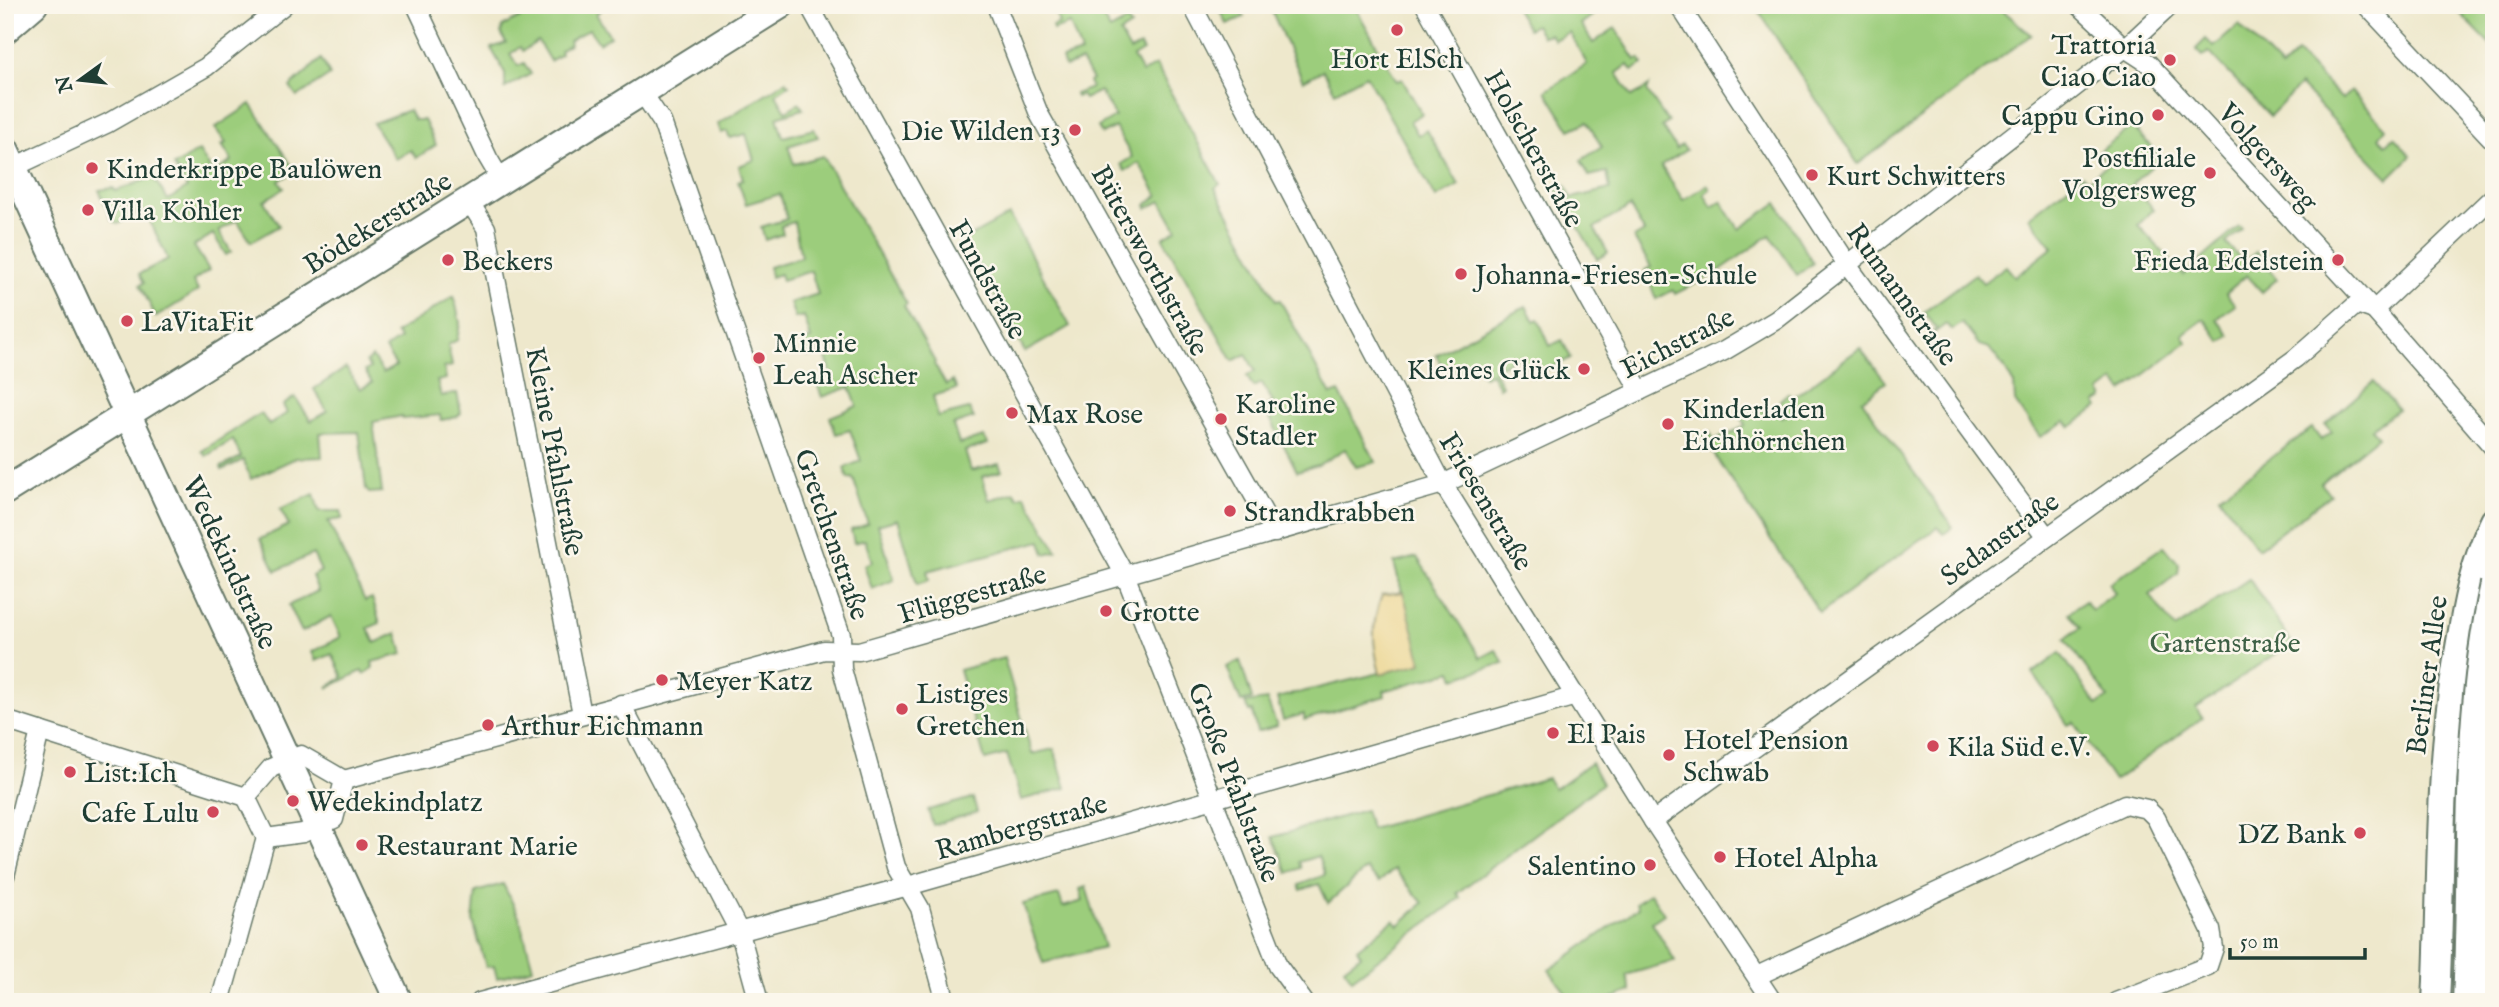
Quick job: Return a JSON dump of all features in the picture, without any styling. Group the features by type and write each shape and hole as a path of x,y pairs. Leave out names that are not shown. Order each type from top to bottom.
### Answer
{"street":[{"path":"5,30 34,5"},
{"path":"10,158 108,123 206,67 285,5"},
{"path":"416,5 501,180"},
{"name":"Bödekerstraße","path":"5,491 781,5"},
{"name":"Fundstraße","path":"809,5 1126,577"},
{"name":"Bütersworthstraße","path":"996,5 1039,114 1275,533"},
{"name":"Friesenstraße","path":"1192,5 1443,484 1653,821 1773,1002"},
{"name":"Holscherstraße","path":"1425,5 1640,391"},
{"name":"Rumannstraße","path":"1679,5 1848,266 2047,537"},
{"name":"Volgersweg","path":"2079,5 2125,48 2148,63 2374,310 2494,448"},
{"name":"Eichstraße","path":"1126,577 1443,484 1724,351 1776,320 1848,266 2125,48 2171,5"},
{"path":"2366,5 2494,141"},
{"name":"Gretchenstraße","path":"642,92 662,122 841,635 842,670 897,867 920,908 946,1002"},
{"name":"Wedekindstraße","path":"10,158 400,1002"},
{"path":"2374,310 2494,196"},
{"name":"Kleine Pfahlstraße","path":"469,201 486,228 582,715"},
{"name":"Sedanstraße","path":"1653,821 2296,358 2357,304 2374,310"},
{"name":"Berliner Allee","path":"2436,997 2446,714 2463,618 2480,548 2494,521"},
{"name":"Flüggestraße","path":"344,780 824,650 859,651 1126,577"},
{"name":"Große Pfahlstraße","path":"1126,577 1278,966 1304,1002"},
{"path":"2466,1002 2471,737 2477,667 2494,584"},
{"name":"Rambergstraße","path":"480,1002 740,933 1576,696"},
{"path":"621,704 740,933 759,1002"},
{"path":"5,720 246,797 266,838 220,1002"},
{"path":"2489,1002 2494,728"},
{"path":"5,876 40,731"},
{"path":"246,797 271,768 301,755 344,780 334,819 303,833 266,838"},
{"path":"1757,976 2125,803 2147,809 2156,818 2211,930 2214,948 2207,966 2116,1002"},
{"name":"Berliner Allee","path":"2440,842 2449,935 2459,956 2480,974 2494,981"},
{"path":"2436,997 2494,991"}],"green space":[{"path":"514,5 606,5 596,14 610,36 599,43 589,29 569,41 570,44 560,51 561,54 550,61 538,41 523,51 520,47 510,54 518,66 524,63 531,74 505,88 505,73 491,48 506,43 501,33 503,26 520,18"},
{"path":"1053,5 1096,5 1110,30 1127,21 1131,26 1120,33 1130,51 1140,46 1143,51 1133,57 1142,73 1156,65 1220,184 1215,188 1276,301 1280,300 1331,395 1339,392 1376,462 1356,467 1345,449 1318,465 1297,471 1265,408 1273,402 1262,383 1253,387 1247,376 1255,371 1246,354 1233,361 1163,238 1177,229 1161,201 1147,208 1146,205 1158,195 1139,163 1125,171 1121,164 1132,157 1115,127 1102,134 1098,127 1115,117 1100,91 1084,99 1081,95 1076,97 1075,94 1091,88 1089,82 1092,80 1081,61 1065,67 1062,59 1081,53 1070,24 1053,30 1052,26 1059,23"},
{"path":"1218,5 1239,5 1244,17 1227,24"},
{"path":"1269,5 1354,5 1397,81 1402,79 1422,114 1410,121 1418,135 1427,130 1459,185 1436,198 1366,75 1335,92 1323,70 1303,81"},
{"path":"1514,5 1606,5 1581,24 1593,43 1615,28 1636,60 1639,58 1643,64 1632,71 1628,65 1617,73 1632,97 1649,86 1647,91 1668,122 1662,127 1676,149 1682,145 1686,150 1661,166 1683,200 1707,185 1710,189 1704,194 1712,207 1721,201 1739,229 1777,203 1813,263 1797,275 1770,235 1715,274 1675,294 1673,290 1656,299 1645,270 1651,267 1634,238 1644,232 1630,207 1594,228 1608,253 1597,259 1557,190 1565,185 1572,198 1610,189 1607,172 1589,176 1581,160 1602,147 1587,122 1570,130 1546,91 1587,64 1569,32 1554,40 1550,34 1542,36 1535,25 1528,29"},
{"path":"1755,5 1957,5 1969,15 1978,5 1997,5 2031,35 1858,164"},
{"path":"2452,5 2494,5 2494,48"},
{"path":"2239,25 2281,68 2297,53 2342,99 2351,91 2386,128 2379,137 2386,144 2394,137 2411,156 2389,178 2300,85 2270,116 2209,52 2203,56 2196,49 2206,39 2214,47"},
{"path":"321,59 330,75 297,97 290,87"},
{"path":"786,81 789,85 776,94 786,111 799,103 803,109 777,117 783,137 814,129 818,137 788,146 794,164 823,156 907,304 904,306 946,385 953,381 957,389 933,396 938,417 969,409 974,418 953,425 959,444 984,437 988,444 965,451 971,471 999,464 1002,471 982,477 989,500 1015,492 1018,498 1025,495 1057,551 1045,554 1041,541 927,571 929,580 917,584 898,519 878,525 894,580 872,589 864,565 872,562 865,540 854,543 851,530 868,524 853,478 848,479 844,468 861,461 850,430 836,434 830,417 857,406 850,387 822,397 816,381 832,375 824,352 807,357 803,342 811,339 804,316 795,318 790,303 818,294 811,271 782,280 780,274 771,277 769,267 801,257 794,222 781,226 783,234 765,240 761,227 787,219 780,194 746,204 738,181 743,179 739,166 754,160 746,134 730,138 727,131 721,133 718,124"},
{"path":"251,104 295,171 279,181 284,188 264,201 279,226 251,242 237,220 219,231 231,252 226,255 213,234 194,246 209,270 193,281 198,291 156,317 140,285 144,283 139,274 168,259 149,219 146,220 141,210 118,224 111,219 99,190 113,188 116,191 153,177 168,200 187,188 174,166 199,151 213,173 232,161 222,145 226,143 215,128"},
{"path":"409,110 414,120 424,120 436,145 416,158 411,150 396,159 373,123"},
{"path":"2132,126 2161,158 2132,184 2154,209 2138,225 2184,275 2239,226 2242,229 2226,243 2244,263 2256,252 2277,279 2262,292 2247,275 2226,293 2235,305 2217,319 2230,336 2221,342 2204,319 2183,335 2187,342 2123,391 2115,381 2100,392 2104,398 2096,403 2098,407 2071,427 2066,421 2040,437 2015,402 2014,384 1989,348 1979,345 1962,323 1952,330 1946,324 1922,342 1937,329 1924,312 1975,274 1983,283 2006,266 2015,277 2053,247 2029,217 2082,175 2088,180 2108,164 2099,152"},
{"path":"1009,215 1070,326 1025,352 964,240"},
{"path":"454,296 460,323 457,340 448,345 452,366 444,368 446,379 437,381 441,396 457,393 461,413 457,417 441,420 440,415 403,419 402,416 373,422 382,492 369,493 366,489 359,432 320,433 322,457 296,458 251,479 243,460 222,470 221,467 241,457 233,440 206,456 202,451 261,413 269,425 287,413 283,405 295,397 311,421 327,411 314,389 346,368 360,389 372,383 365,371 370,368 366,362 372,357 383,373 396,366 385,349 400,339 396,333"},
{"path":"1526,306 1534,321 1538,319 1550,346 1562,340 1571,358 1532,377 1520,356 1494,369 1502,386 1499,388 1491,373 1483,376 1476,364 1448,377 1436,355"},
{"path":"1860,348 1886,382 1862,400 1953,527 1944,534 1938,527 1820,613 1701,435 1710,433 1714,441 1745,426 1741,417 1762,407 1765,415 1777,410 1781,417 1786,415 1780,400 1788,393 1792,398"},
{"path":"2373,382 2398,409 2371,429 2378,437 2321,483 2330,495 2258,549 2219,496 2312,428 2321,440 2332,432 2325,424"},
{"path":"314,494 319,511 341,511 342,519 328,521 365,601 372,598 380,623 368,628 375,643 397,633 403,654 372,662 373,668 364,674 362,671 327,688 343,677 332,654 316,661 312,652 341,637 331,616 302,632 289,605 318,591 312,576 321,571 313,554 276,571 260,539 289,525 280,509"},
{"name":"Gartenstraße","path":"2164,546 2179,564 2178,573 2150,595 2175,629 2249,579 2292,643 2196,708 2202,718 2114,781 2074,722 2068,725 2033,673 2060,653 2097,705 2108,698 2065,639 2080,628 2069,613 2085,601 2092,610 2115,593 2109,584"},
{"path":"1417,557 1481,658 1496,650 1504,663 1455,678 1452,671 1384,691 1385,696 1304,720 1304,714 1283,720 1277,698 1421,663 1394,563"},
{"path":"1004,658 1032,754 1054,749 1066,788 1021,800 1007,754 985,760 959,670"},
{"path":"1240,661 1252,699 1241,702 1227,667"},
{"path":"1267,700 1277,726 1257,732 1252,711 1249,712 1245,703"},
{"path":"1591,763 1602,784 1457,893 1460,898 1352,979 1344,968 1361,955 1357,949 1394,920 1399,925 1423,903 1394,869 1379,882 1366,869 1328,903 1319,884 1301,890 1299,885 1325,875 1318,856 1299,862 1301,868 1288,873 1273,837 1365,810 1371,829 1547,778 1554,789"},
{"path":"973,798 977,812 933,825 928,810"},
{"path":"503,884 519,916 533,968 497,978 494,966 486,967 473,921 476,892"},
{"path":"1086,887 1104,947 1043,963 1023,904 1059,895 1063,907 1083,901 1080,889"},
{"path":"1650,893 1664,914 1652,922 1675,961 1626,975 1631,991 1602,1002 1554,1002 1566,993 1549,970 1638,908 1636,903"}],"sand":[{"path":"1403,592 1422,663 1380,674 1374,633 1378,605 1382,595"}],"place":[{"name":"Hort ElSch","path":"1397,30"},
{"name":"Trattoria Ciao Ciao","path":"2170,60"},
{"name":"Cappu Gino","path":"2158,115"},
{"name":"Die Wilden 13","path":"1075,130"},
{"name":"Kinderkrippe Baulöwen","path":"92,168"},
{"name":"Postfiliale Volgersweg","path":"2210,173"},
{"name":"Kurt Schwitters","path":"1812,175"},
{"name":"Villa Köhler","path":"88,210"},
{"name":"Beckers","path":"448,260"},
{"name":"Frieda Edelstein","path":"2338,260"},
{"name":"Johanna-Friesen-Schule","path":"1461,274"},
{"name":"LaVitaFit","path":"127,321"},
{"name":"Minnie Leah Ascher","path":"759,358"},
{"name":"Kleines Glück","path":"1584,369"},
{"name":"Max Rose","path":"1012,413"},
{"name":"Karoline Stadler","path":"1221,419"},
{"name":"Kinderladen Eichhörnchen","path":"1668,424"},
{"name":"Strandkrabben","path":"1230,511"},
{"name":"Grotte","path":"1106,611"},
{"name":"Meyer Katz","path":"662,680"},
{"name":"Listiges Gretchen","path":"902,709"},
{"name":"Arthur Eichmann","path":"488,725"},
{"name":"El Pais","path":"1553,733"},
{"name":"Kila Süd e.V.","path":"1933,746"},
{"name":"Hotel Pension Schwab","path":"1669,755"},
{"name":"List:Ich","path":"70,772"},
{"name":"Wedekindplatz","path":"293,801"},
{"name":"Cafe Lulu","path":"213,812"},
{"name":"DZ Bank","path":"2360,833"},
{"name":"Restaurant Marie","path":"362,845"},
{"name":"Hotel Alpha","path":"1720,857"},
{"name":"Salentino","path":"1650,865"}]}
